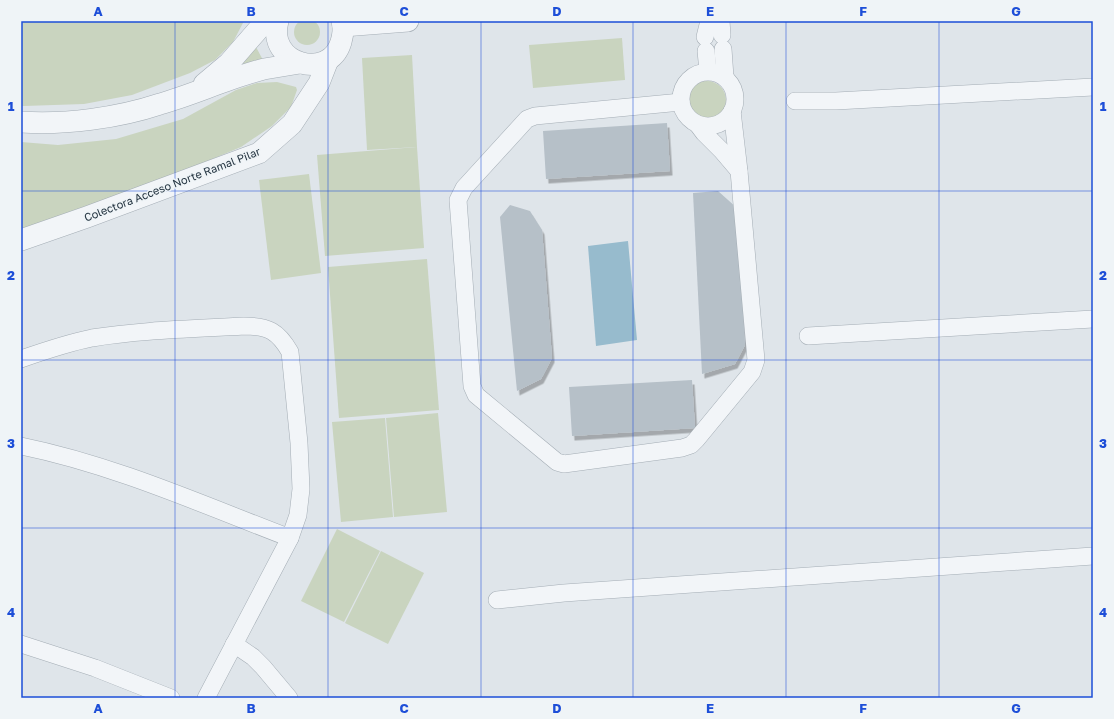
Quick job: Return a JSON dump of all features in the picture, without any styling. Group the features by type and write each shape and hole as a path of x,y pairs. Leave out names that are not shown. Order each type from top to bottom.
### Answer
{"street":[{"path":"191,94 229,63 267,21"},
{"path":"278,21 277,36 279,45 284,53 291,59 309,65 319,64 328,60"},
{"path":"342,23 408,21"},
{"name":"Colectora Acceso Norte Ramal Pilar","path":"21,240 87,217 259,152 292,124 319,83 328,60 340,45 343,36 342,23"},
{"path":"722,35 725,77"},
{"path":"707,36 708,71"},
{"path":"21,122 45,124 133,112 257,71 300,63"},
{"path":"698,125 714,126 724,120 732,111 735,102 731,84 725,77 717,72 708,71 699,73 690,78 685,84 681,93 681,102 685,114 698,125 739,171"},
{"path":"795,102 1093,87"},
{"path":"681,102 535,116 527,119 464,188 458,200 472,386 476,395 557,462 564,464 682,448 691,445 752,372 756,360 739,171 732,111"},
{"path":"808,336 1093,319"},
{"path":"21,359 57,346 114,335 244,326 260,326 272,331 285,343 290,352 300,443 301,489 298,515 290,538 206,698"},
{"path":"21,446 91,463 138,479 290,538"},
{"path":"496,600 572,593 1093,556"},
{"path":"21,644 95,668 171,698"},
{"path":"234,644 253,657 289,698"}],"green space":[{"path":"307,19 316,23 320,32 316,41 307,45 298,41 294,32 298,23"},
{"path":"21,21 244,21 233,42 215,60 190,73 132,95 84,104 21,106"},
{"path":"622,38 625,80 533,88 529,45"},
{"path":"256,47 264,62 240,66"},
{"path":"412,55 417,147 367,150 362,58"},
{"path":"703,81 711,81 721,86 725,93 725,107 721,114 711,119 703,119 693,114 691,111 688,104 688,96 693,86 696,84"},
{"path":"277,82 296,87 297,90 291,107 272,126 241,147 100,206 21,231 21,142 58,145 116,139 183,119 236,90 257,83"},
{"path":"417,147 424,248 325,256 317,155"},
{"path":"309,174 321,273 271,280 259,180"},
{"path":"427,259 439,410 339,418 328,267"},
{"path":"438,413 447,512 394,517 386,418"},
{"path":"385,418 393,517 341,522 332,422"},
{"path":"337,529 380,551 344,622 301,601"},
{"path":"381,551 424,573 388,644 345,623"}],"water":[{"path":"628,241 637,340 596,346 588,246"}],"building":[{"path":"667,123 670,171 546,179 543,131"},
{"path":"718,191 737,208 745,345 735,364 702,374 693,193"},
{"path":"510,205 530,211 542,230 552,358 541,379 517,391 500,217"},
{"path":"692,380 695,428 572,436 569,387"}]}
